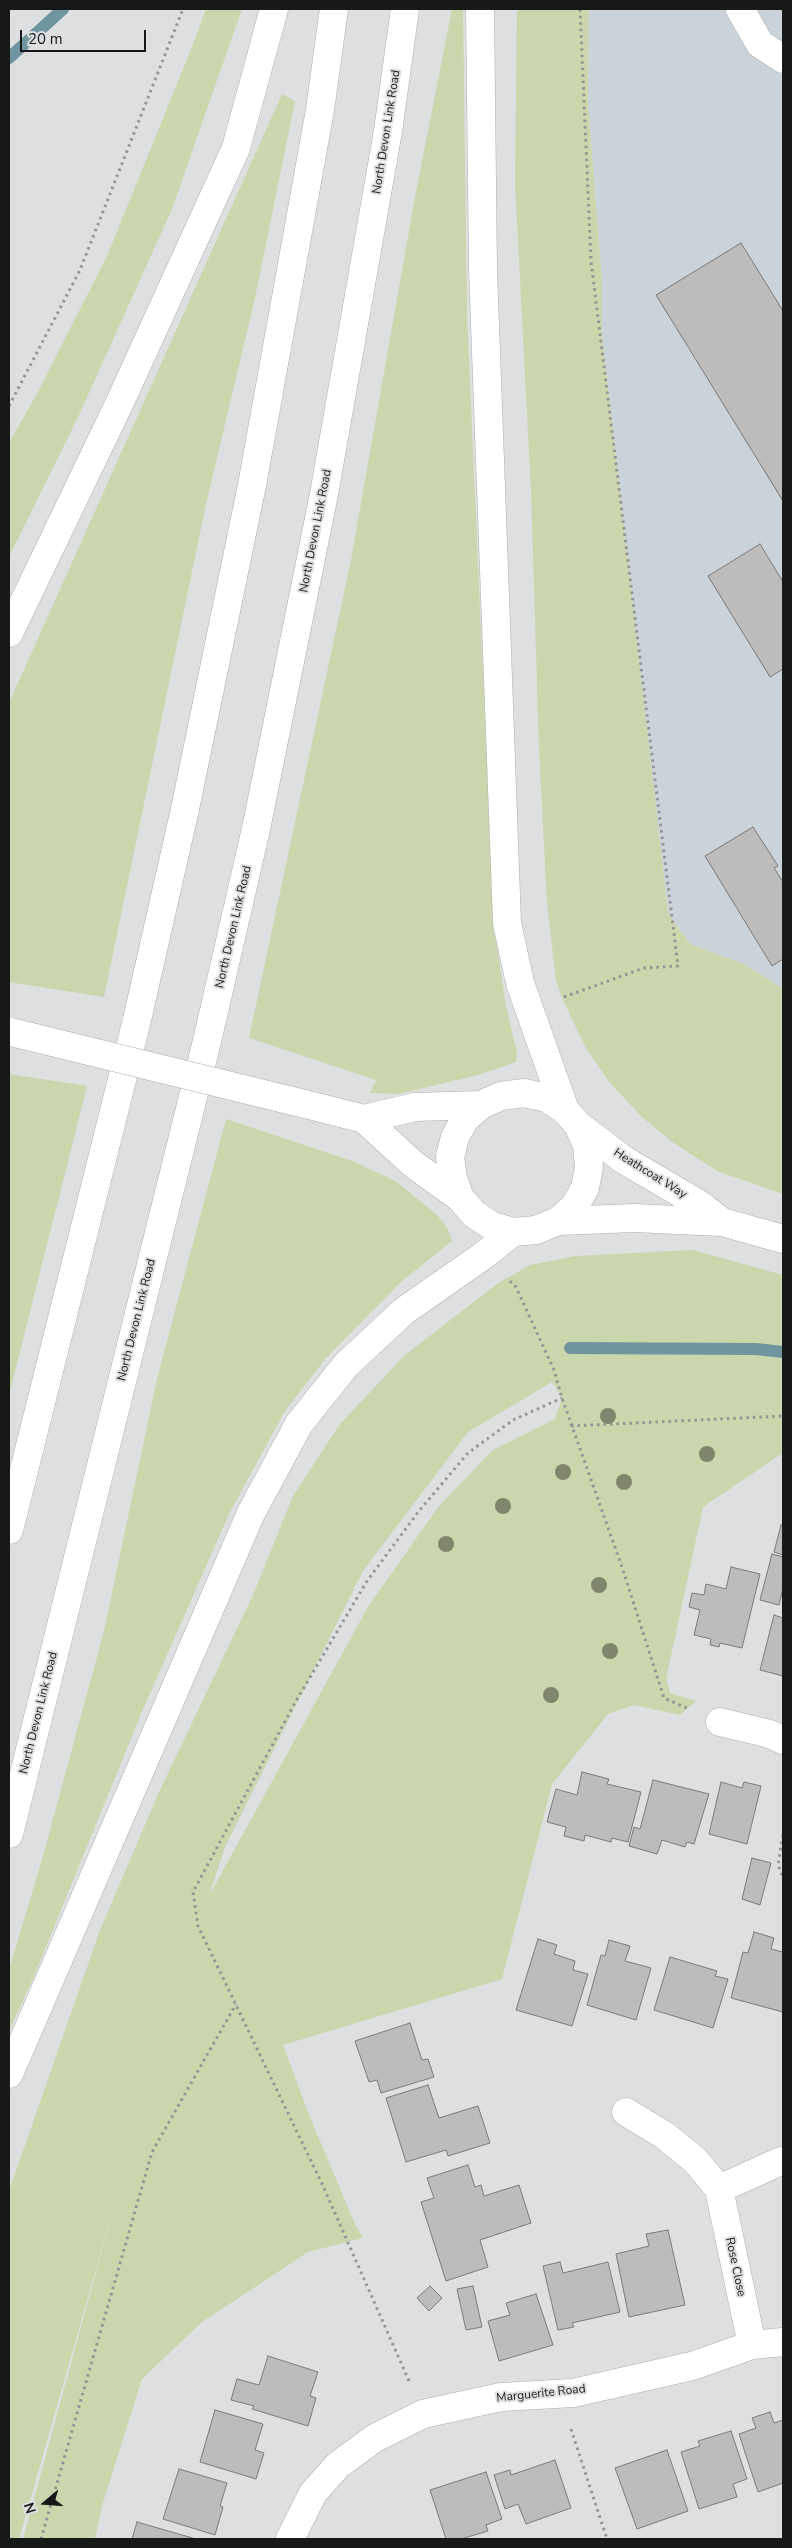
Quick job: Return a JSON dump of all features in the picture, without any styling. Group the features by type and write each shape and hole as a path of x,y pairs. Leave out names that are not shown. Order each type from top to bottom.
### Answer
{"main road":[{"path":"9,633 124,393 236,148 274,9"},
{"path":"9,1530 137,1020 185,809 252,485 320,110 334,9"},
{"name":"North Devon Link Road","path":"9,1834 208,1037 256,829 324,494 388,131 405,9"},
{"path":"364,1119 413,1164 460,1198 474,1214 492,1226 513,1232 536,1230 558,1221 574,1207 584,1188 590,1166 587,1145 572,1118 520,983 508,923 483,270 480,9"},
{"path":"740,9 760,44 783,59"},
{"path":"10,1032 364,1119 415,1107 481,1105"},
{"path":"460,1198 453,1178 450,1158 455,1137 462,1125 481,1105 501,1096 524,1093 546,1098 572,1118"},
{"name":"Heathcoat Way","path":"572,1118 624,1160 700,1204 722,1222"},
{"name":"Heathcoat Way","path":"558,1221 635,1218 722,1222 783,1239"},
{"path":"9,2074 251,1513 299,1424 346,1365 404,1311 484,1256 513,1232"},
{"path":"720,1722 770,1734 783,1740"},
{"name":"Rose Close","path":"626,2112 664,2135 695,2160 719,2189 752,2345"},
{"path":"719,2189 781,2160"},
{"name":"Marguerite Road","path":"290,2539 313,2493 338,2464 375,2438 423,2414 501,2397 573,2393 692,2366 752,2345 783,2342"}],"path":[{"path":"9,406 80,270 183,9"},
{"path":"566,996 644,968 678,966 592,261 580,9"},
{"path":"516,1288 554,1370 562,1398 622,1566 664,1698 720,1722"},
{"path":"423,2414 323,2186 198,1926 193,1892 296,1701 367,1581 418,1511 468,1453 514,1420 562,1398"},
{"path":"572,1426 783,1416"},
{"path":"783,1835 778,1864 783,1877"},
{"path":"41,2539 152,2152 237,2004"},
{"path":"573,2393 570,2427 607,2539"}],"shaded area":[{"path":"589,9 783,9 783,989 744,964 690,944 668,913 602,334 602,281 588,102"}],"green space":[{"path":"206,9 242,9 172,209 79,415 9,557 9,443 39,390 107,256"},
{"path":"452,9 463,9 467,315 494,928 506,1006 517,1053 516,1062 478,1075 398,1094 370,1093 376,1080 249,1038 351,560 415,197"},
{"path":"517,9 589,9 588,102 602,281 602,334 668,913 690,944 744,964 783,989 783,1194 717,1171 671,1141 642,1117 610,1083 586,1048 562,998 556,980 547,903 539,748 531,490 515,183"},
{"path":"282,94 295,101 255,298 206,504 104,997 9,982 9,703"},
{"path":"9,1074 87,1086 9,1395"},
{"path":"226,1119 355,1162 397,1182 438,1216 448,1229 452,1241 401,1282 326,1358 285,1411 230,1512 143,1709 32,1981 9,2031 9,1970 43,1856 104,1631 157,1379"},
{"path":"693,1250 783,1275 783,1453 703,1507 666,1679 670,1693 696,1701 680,1715 634,1705 608,1714 552,1784 502,1979 283,2045 309,2115 355,2224 363,2238 308,2252 202,2322 142,2379 102,2506 95,2539 23,2539 114,2206 19,2539 9,2539 9,2191 100,1930 159,1792 253,1595 293,1496 340,1424 405,1355 497,1284 530,1265 576,1256","holes":["552,1382 562,1398 555,1419 493,1450 439,1506 369,1605 209,1896 225,1847 363,1571 468,1432"]}],"building":[{"path":"741,243 783,311 783,501 656,295"},
{"path":"760,544 783,582 783,669 770,677 708,576"},
{"path":"753,827 778,866 774,868 783,882 783,959 772,966 705,856"},
{"path":"781,1525 783,1525 783,1555 774,1552"},
{"path":"772,1554 783,1557 783,1588 779,1605 760,1600"},
{"path":"731,1567 760,1574 742,1648 720,1643 719,1647 710,1645 711,1639 694,1635 700,1610 689,1607 692,1593 704,1595 706,1584 726,1589"},
{"path":"774,1615 783,1618 783,1676 760,1670"},
{"path":"582,1772 609,1779 607,1784 641,1792 628,1842 612,1838 611,1842 585,1835 584,1841 564,1836 566,1827 547,1822 556,1789 577,1795"},
{"path":"653,1780 709,1794 694,1844 687,1842 685,1847 662,1840 657,1854 629,1846 634,1827 640,1829"},
{"path":"721,1782 742,1788 744,1782 761,1786 747,1844 709,1834"},
{"path":"752,1858 771,1863 760,1905 742,1899"},
{"path":"754,1932 774,1938 771,1949 783,1952 783,2012 731,1998 743,1952 748,1953"},
{"path":"538,1939 557,1945 554,1954 575,1961 573,1970 588,1974 572,2026 516,2010"},
{"path":"609,1940 630,1946 625,1961 651,1968 636,2020 587,2005 601,1955 605,1956"},
{"path":"670,1957 717,1971 715,1976 728,1979 713,2028 654,2010"},
{"path":"410,2023 422,2060 428,2059 434,2077 381,2093 377,2080 369,2082 355,2041"},
{"path":"428,2085 439,2118 478,2106 490,2143 448,2156 446,2150 406,2162 386,2098"},
{"path":"468,2165 475,2187 481,2185 484,2196 519,2185 531,2223 480,2240 488,2267 446,2281 421,2202 434,2198 427,2178"},
{"path":"668,2230 685,2305 629,2317 616,2254 649,2246 646,2234"},
{"path":"560,2262 563,2273 608,2262 620,2312 572,2323 574,2327 558,2330 543,2266"},
{"path":"430,2286 442,2298 429,2311 417,2298"},
{"path":"473,2286 482,2327 466,2330 457,2289"},
{"path":"536,2294 553,2345 499,2361 488,2321 510,2315 506,2303"},
{"path":"268,2356 318,2372 310,2396 316,2398 308,2426 252,2409 254,2406 231,2400 237,2379 259,2385"},
{"path":"215,2410 263,2424 255,2450 264,2453 256,2479 200,2462"},
{"path":"770,2412 774,2423 783,2420 783,2483 758,2492 739,2434 756,2428 752,2418"},
{"path":"731,2431 747,2479 733,2484 737,2497 699,2509 681,2452 700,2446 698,2441"},
{"path":"667,2450 688,2511 637,2529 615,2468"},
{"path":"555,2460 571,2508 526,2524 518,2504 505,2509 494,2475 510,2470 511,2475"},
{"path":"179,2469 227,2483 220,2506 223,2507 215,2535 163,2519"},
{"path":"486,2472 502,2519 486,2525 488,2531 461,2539 446,2539 430,2490"},
{"path":"137,2522 196,2539 132,2539"}],"waterway":[{"path":"9,58 63,9"},
{"path":"570,1348 756,1349 783,1352"}]}
